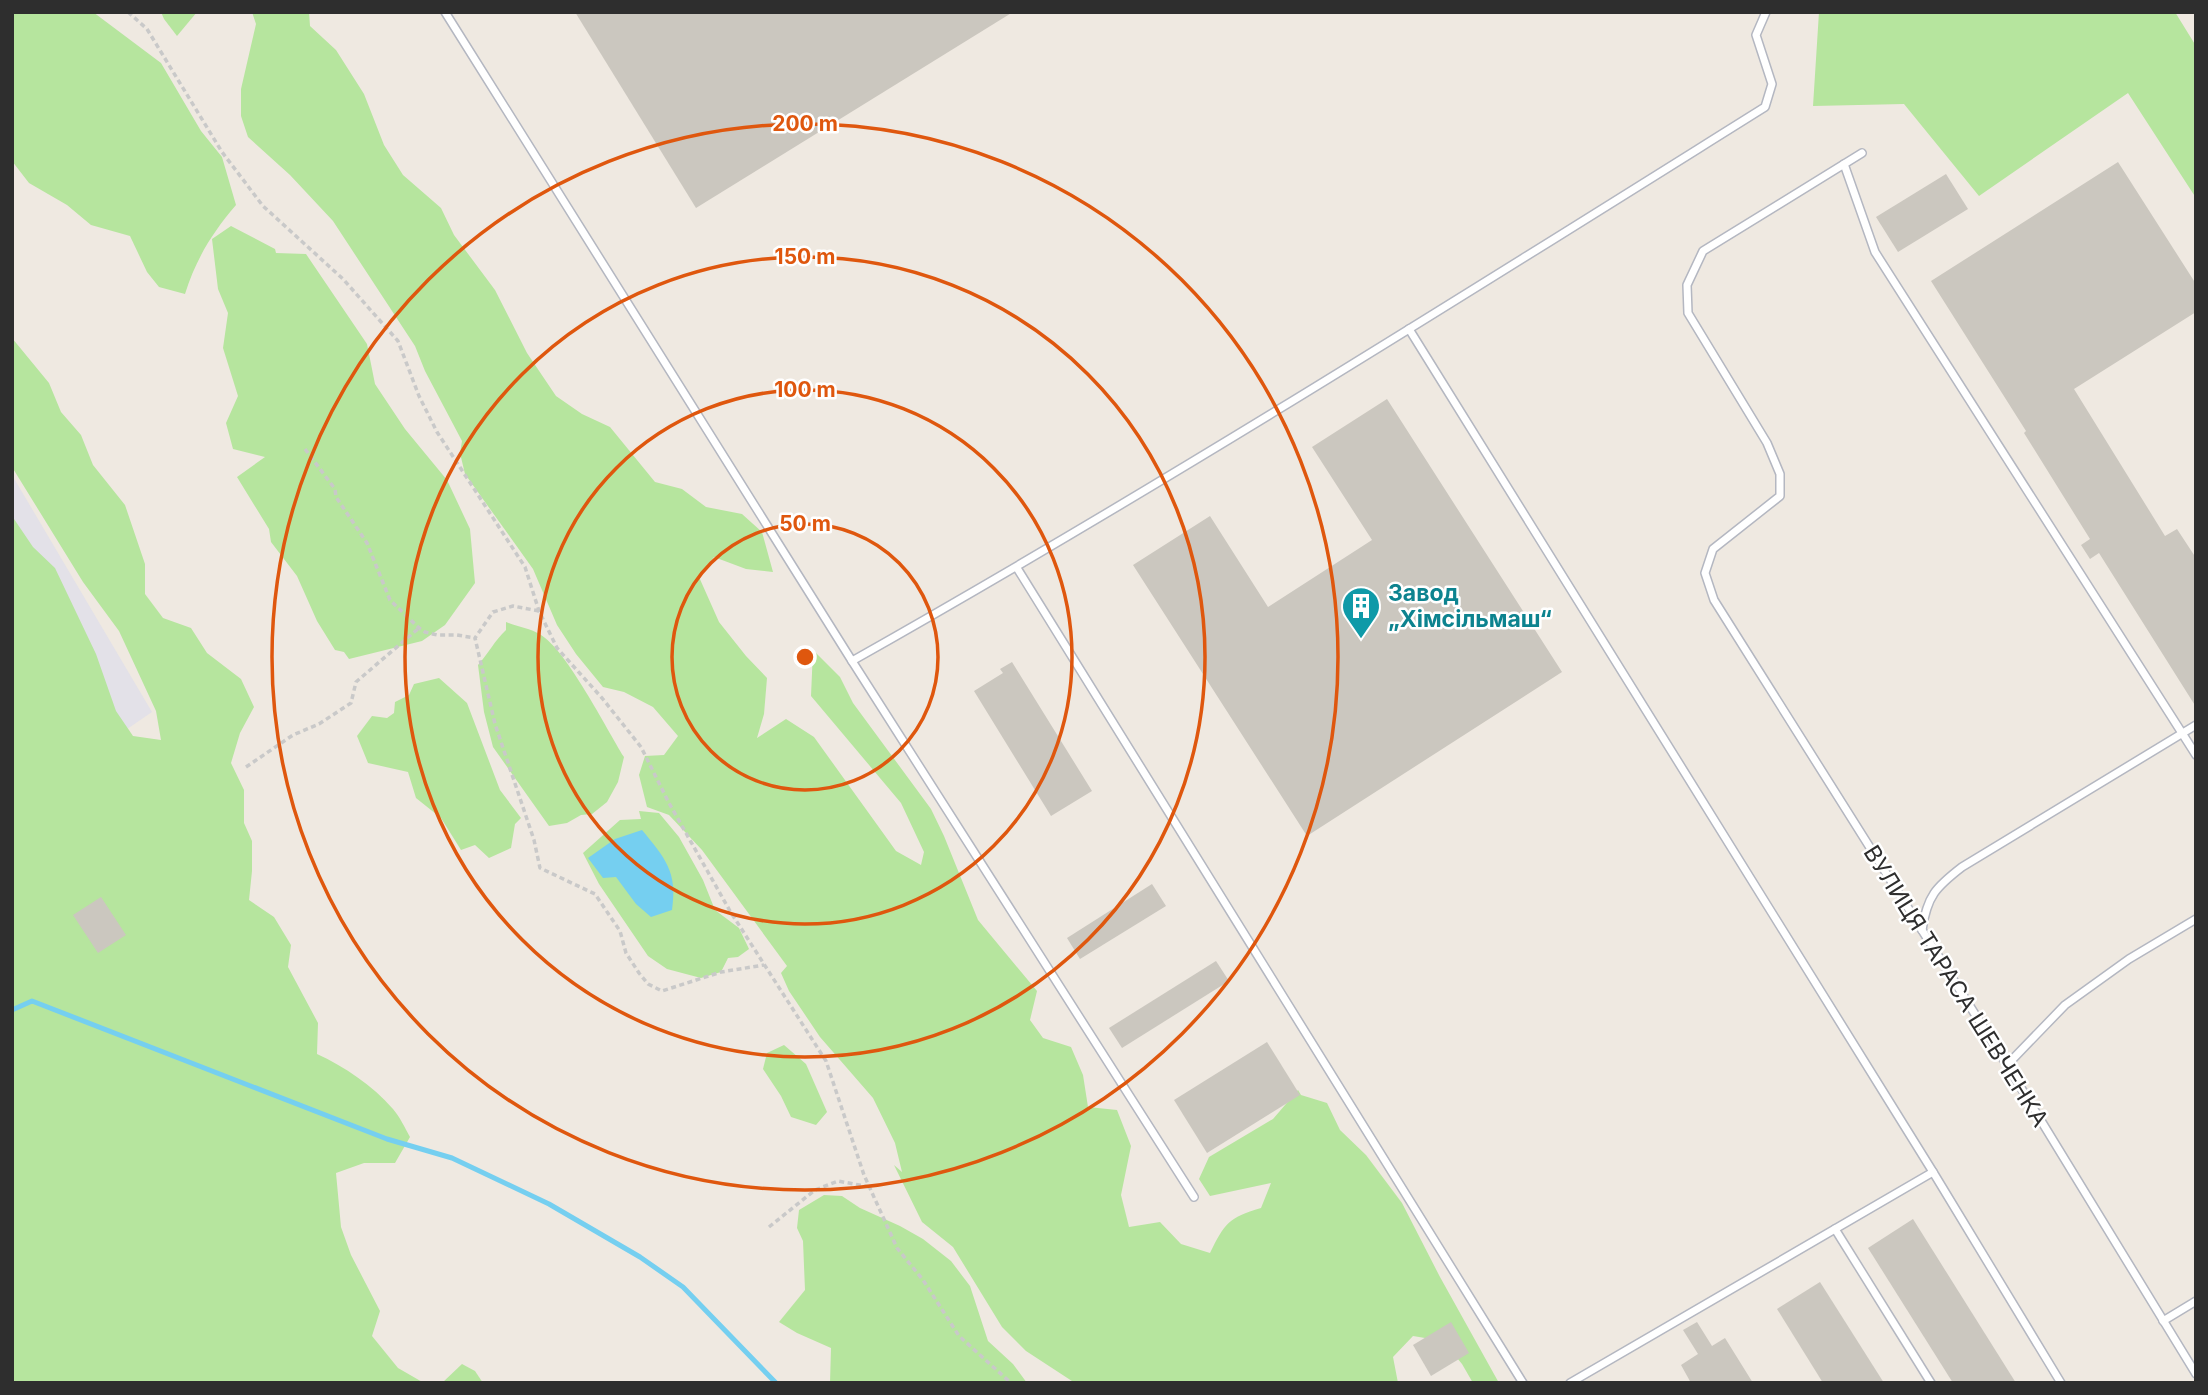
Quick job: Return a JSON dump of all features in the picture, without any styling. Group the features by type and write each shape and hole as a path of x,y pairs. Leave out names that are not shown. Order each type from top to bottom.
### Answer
{"lane":[{"path":"445,12 852,661 1194,1197"},
{"path":"1754,12 1760,22"},
{"path":"852,661 1017,568 1409,330 1765,107 1772,85 1756,36 1766,12"},
{"path":"1862,153 1844,164 1875,252 2196,755"},
{"name":"ВУЛИЦЯ ТАРАСА ШЕВЧЕНКА","path":"1844,164 1703,251 1687,285 1688,313 1767,443 1780,474 1780,496 1713,549 1705,573 1714,600 2007,1065 2196,1374"},
{"path":"1409,330 1933,1172 2061,1383"},
{"path":"1017,568 1523,1383"},
{"path":"1922,930 1925,908 1933,894 1962,867 2196,725"},
{"path":"2007,1065 2065,1004 2129,959 2196,919"},
{"path":"1570,1383 1933,1172"},
{"path":"1835,1229 1931,1383"},
{"path":"2163,1321 2196,1301"}],"path":[{"path":"128,12 147,29 222,152 263,206 343,279 398,341 419,396 437,432 525,567 539,611 557,648 641,747 669,803 730,911 826,1061 870,1187 897,1248 923,1280 959,1336 1011,1383"},
{"path":"305,449 335,489 336,497 367,543 390,600 419,628 437,635 475,638"},
{"path":"539,611 513,606 494,612 475,638 495,724 534,840 540,867 595,894 620,931 626,953 639,974 648,984 662,991 720,972 764,965"},
{"path":"246,767 293,735 319,724 351,703 356,682 419,628"},
{"path":"769,1227 815,1190 838,1181 870,1187"}],"shaded area":[{"path":"12,475 152,712 12,808"}],"green space":[{"path":"12,12 93,12 161,63 201,131 222,157 236,205 206,247 185,294 159,287 147,272 130,236 91,225 67,205 29,183 12,161"},
{"path":"161,12 197,12 177,36"},
{"path":"252,12 309,12 310,26 336,50 364,94 384,145 403,175 441,208 454,235 495,290 527,353 556,396 582,414 610,427 655,482 682,489 706,507 742,514 762,532 773,572 746,569 714,557 699,577 719,622 767,678 764,714 757,738 786,719 814,737 896,851 921,865 924,852 901,803 811,696 813,650 840,677 853,703 931,809 978,920 1037,991 1030,1020 1043,1038 1071,1047 1083,1075 1088,1107 1117,1110 1131,1146 1121,1195 1129,1227 1160,1222 1181,1244 1210,1253 1229,1223 1241,1215 1261,1208 1271,1183 1210,1196 1199,1179 1209,1157 1273,1119 1298,1090 1301,1095 1327,1103 1340,1130 1366,1155 1402,1203 1499,1383 1473,1383 1443,1341 1413,1336 1393,1357 1398,1383 1075,1383 1026,1351 1002,1327 953,1247 922,1222 894,1165 902,1172 895,1143 873,1098 820,1037 789,991 781,973 787,966 702,850 669,815 647,807 639,775 645,756 664,755 678,736 653,707 624,692 603,687 576,654 557,625 533,569 465,474 460,453 462,441 425,371 415,346 333,221 290,175 248,137 241,116 241,89 256,24"},
{"path":"1819,12 2175,12 2196,46 2196,198 2128,93 1979,196 1904,104 1813,106"},
{"path":"231,226 275,249 276,253 306,254 367,344 375,384 405,429 447,480 470,529 475,583 445,625 422,641 349,659 344,652 335,650 317,621 297,576 271,542 269,529 237,477 265,457 233,449 226,423 238,396 223,348 228,313 218,289 212,239"},
{"path":"12,338 49,383 61,412 81,435 93,465 125,505 145,564 145,594 163,618 191,628 207,653 241,679 254,707 240,733 231,763 244,790 244,823 252,841 249,900 274,917 291,945 288,967 318,1023 317,1054 348,1071 385,1100 396,1112 410,1137 395,1163 364,1163 336,1173 341,1227 351,1255 380,1311 372,1336 398,1368 424,1383 12,1383 12,516 33,547 55,568 96,654 116,711 133,736 161,740 156,711 119,631 83,582 12,467"},
{"path":"506,622 537,633 551,644 574,673 624,757 618,782 607,802 592,814 549,826 493,747 484,712 478,665 506,630"},
{"path":"439,678 467,703 500,790 521,818 515,824 511,848 489,858 475,845 461,850 441,818 416,798 408,772 368,763 357,736 372,716 387,718 394,713 395,702 409,695 414,684"},
{"path":"639,811 659,813 679,837 703,880 715,910 739,928 749,949 738,957 728,958 721,972 701,978 667,969 648,956 599,884 583,853 620,820 641,819"},
{"path":"784,1045 806,1064 827,1112 816,1125 791,1117 763,1069 767,1053"},
{"path":"824,1195 842,1196 860,1208 900,1226 923,1239 951,1261 970,1286 988,1341 1013,1364 1027,1383 830,1383 831,1348 779,1322 805,1290 803,1241 797,1228 799,1210"},
{"path":"462,1364 475,1371 483,1383 442,1383"}],"water":[{"path":"642,830 668,866 673,885 672,910 651,917 636,904 616,877 603,878 588,858 615,839"}],"building":[{"path":"575,12 1013,12 696,208"},
{"path":"2118,162 2196,284 2196,312 2074,389 2165,536 2177,529 2196,558 2196,707 2099,553 2090,559 2081,545 2090,539 2024,433 2026,431 1931,281"},
{"path":"1946,174 1968,209 1898,252 1876,217"},
{"name":"Завод „Хімсільмаш“","path":"1387,399 1562,672 1307,836 1133,565 1210,516 1268,607 1372,540 1312,447"},
{"path":"1012,662 1092,791 1051,816 974,691 1003,673 1000,669"},
{"path":"1152,884 1166,906 1080,959 1067,938"},
{"path":"101,897 126,935 98,953 73,915"},
{"path":"1216,961 1229,981 1122,1048 1109,1028"},
{"path":"1267,1042 1300,1095 1207,1153 1174,1100"},
{"path":"1913,1219 2016,1383 1953,1383 1868,1248"},
{"path":"1820,1282 1884,1383 1823,1383 1777,1309"},
{"path":"1451,1322 1469,1353 1431,1376 1413,1345"},
{"path":"1697,1322 1712,1346 1725,1338 1753,1383 1691,1383 1681,1365 1698,1354 1683,1330"}],"waterway":[{"path":"12,1010 32,1001 387,1139 452,1158 549,1204 640,1257 683,1287 776,1383"}],"place":[{"name":"Завод „Хімсільмаш“","path":"1361,640"}]}
